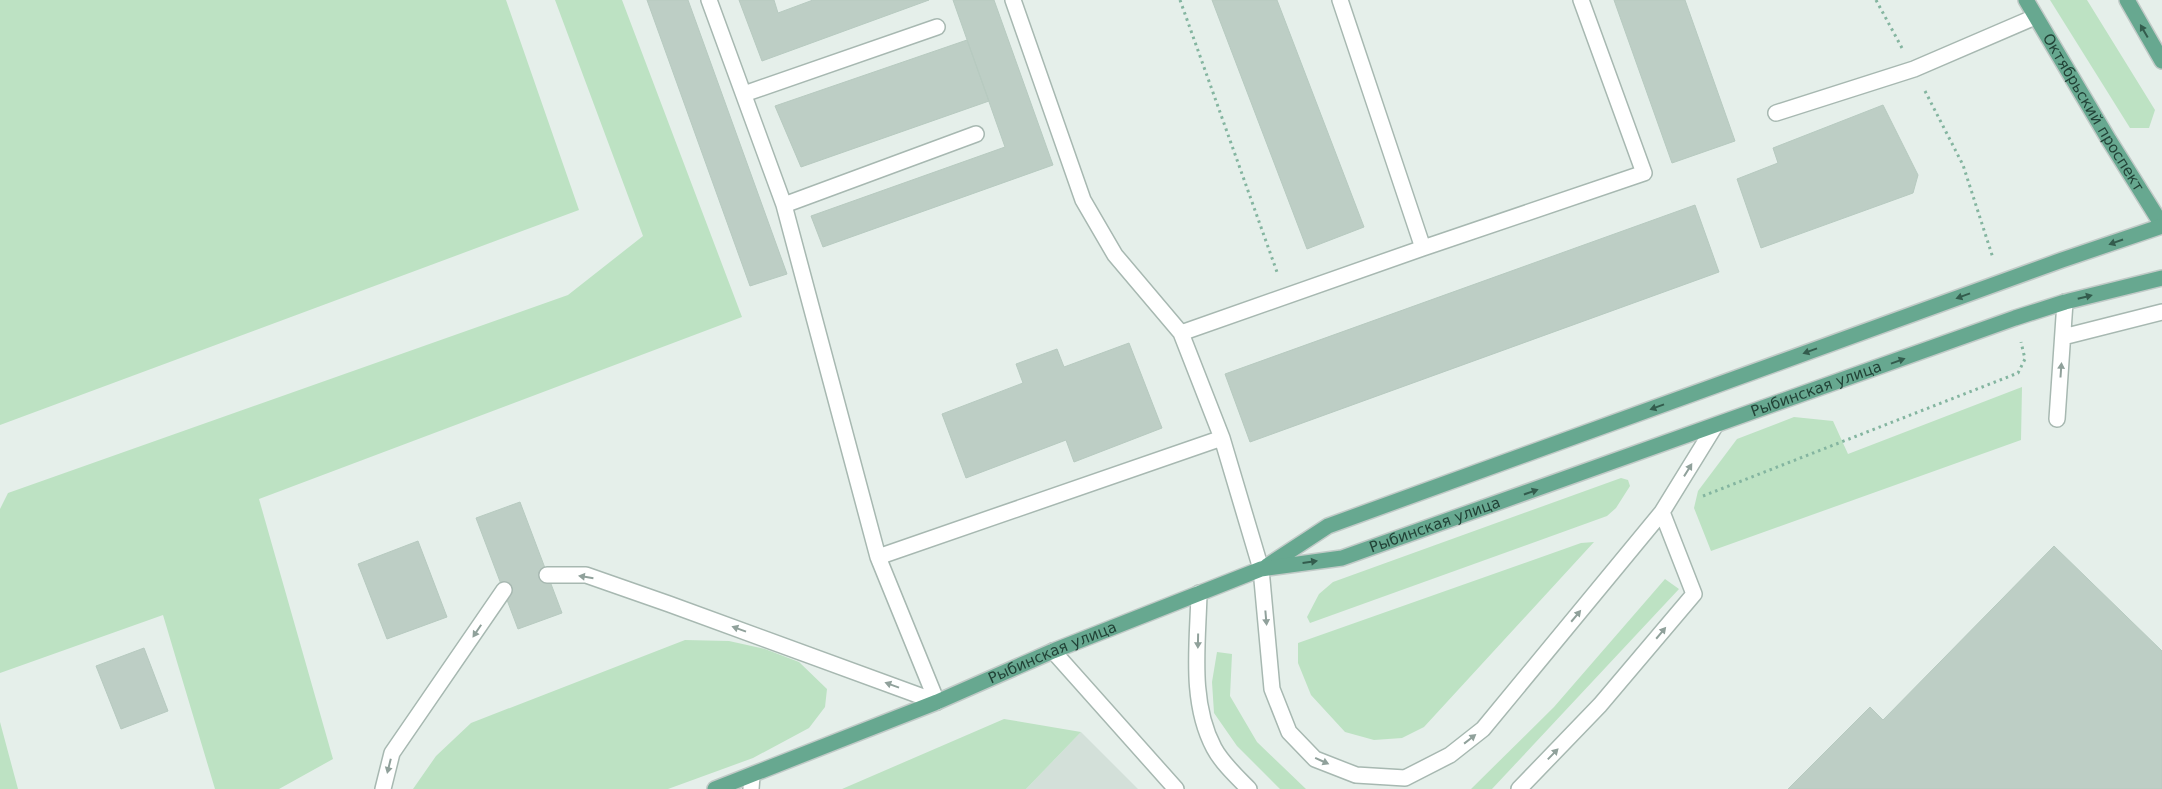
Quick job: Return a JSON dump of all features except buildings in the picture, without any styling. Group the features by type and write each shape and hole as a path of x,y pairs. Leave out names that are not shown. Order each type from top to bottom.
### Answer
{"main road":[{"name":"Октябрьский проспект","path":"2026,0 2162,225"},
{"path":"2127,0 2162,61"},
{"path":"1262,569 1328,526 2162,225"},
{"name":"Рыбинская улица","path":"715,789 752,782 1053,651 1262,569 1342,558 2015,318 2065,302 2162,278"}],"lane":[{"path":"709,0 784,205 878,557 938,702"},
{"path":"1013,0 1083,200 1115,255 1181,333 1222,438 1262,569 1272,689 1289,732 1315,759 1356,775 1405,778 1450,755 1482,729 1662,512 1715,426"},
{"path":"1340,0 1423,248"},
{"path":"1181,333 1644,173 1581,0"},
{"path":"1776,113 1914,70 2035,17"},
{"path":"744,94 937,27"},
{"path":"784,205 976,134"},
{"path":"2057,419 2065,302"},
{"path":"2063,337 2162,312"},
{"path":"878,557 1222,438"},
{"path":"1519,789 1600,705 1694,594 1662,512"},
{"path":"547,575 586,575 938,702"},
{"path":"383,789 392,753 504,590"},
{"path":"1199,593 1197,679 1202,717 1214,749 1249,789"},
{"path":"1053,651 1176,789"}],"path":[{"path":"1180,0 1286,296"}],"shaded area":[{"path":"1081,732 1138,789 1026,789"}],"green space":[{"path":"0,0 506,0 579,210 0,425"},
{"path":"555,0 622,0 742,317 259,499 333,759 279,789 215,789 163,615 0,673 0,509 8,493 568,295 643,236"},
{"path":"2050,0 2087,0 2155,110 2149,128 2130,128"},
{"path":"2022,387 2021,440 1711,551 1694,508 1698,491 1737,439 1794,417 1833,421 1848,454"},
{"path":"1621,478 1628,480 1630,486 1616,508 1607,516 1310,623 1307,617 1319,594 1333,582"},
{"path":"1594,542 1424,727 1402,738 1374,740 1345,732 1311,695 1298,663 1298,643 1581,543"},
{"path":"1665,579 1679,589 1492,789 1471,789 1554,707"},
{"path":"685,640 729,641 765,649 799,662 827,689 825,707 809,728 753,758 668,789 413,789 436,756 471,723"},
{"path":"1217,652 1232,654 1230,696 1257,742 1306,789 1280,789 1237,746 1214,713 1212,682"},
{"path":"1004,719 1081,732 1026,789 842,789"},
{"path":"0,722 18,789 0,789"}]}
